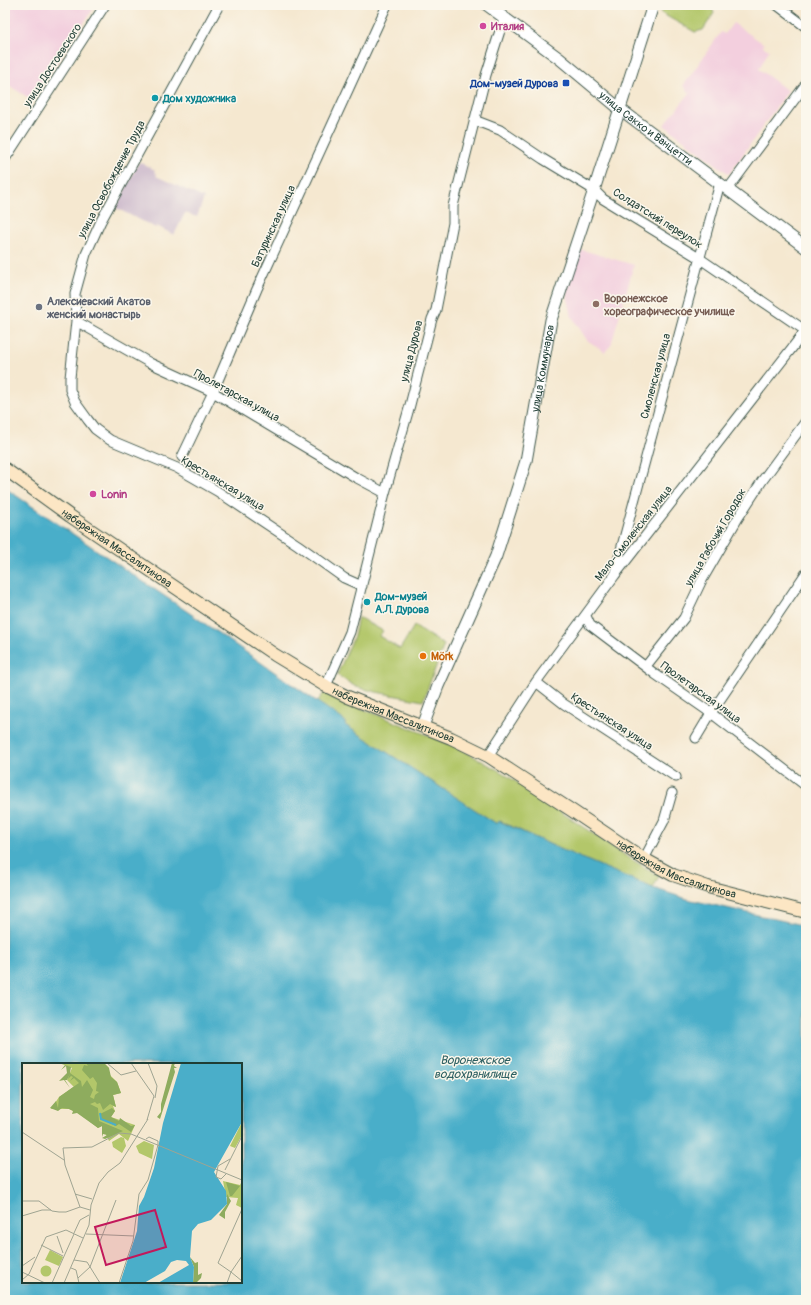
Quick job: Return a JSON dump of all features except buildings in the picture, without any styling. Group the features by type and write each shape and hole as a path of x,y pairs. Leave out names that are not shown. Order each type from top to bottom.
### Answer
{"main road":[{"name":"набережная Массалитинова","path":"5,469 70,516 275,655 326,686 348,697 451,738 488,756 644,859 673,875 689,881 806,912"}],"street":[{"name":"улица Достоевского","path":"5,159 106,5"},
{"name":"улица Освобождение Труда","path":"70,378 76,321 75,294 86,254 104,214 219,5"},
{"name":"Батуринская улица","path":"182,457 213,392 387,5"},
{"name":"улица Сакко и Ванцетти","path":"487,5 560,59 620,109 806,248"},
{"name":"улица Коммунаров","path":"423,726 438,686 496,556 526,461 551,320 653,5"},
{"path":"777,5 806,27"},
{"name":"улица Дурова","path":"326,686 350,632 385,493 432,319 436,310 453,223 453,206 474,120 504,18"},
{"name":"Смоленская улица","path":"614,575 699,258 724,186 806,84"},
{"name":"Солдатский переулок","path":"474,120 500,130 543,159 594,190 603,199 699,258 806,331"},
{"name":"Пролетарская улица","path":"76,321 150,363 213,392 355,477 385,493"},
{"name":"Мало-Смоленская улица","path":"488,756 536,682 586,616 614,575 806,331"},
{"name":"Крестьянская улица","path":"70,378 70,390 75,402 95,429 110,440 184,472 217,491 298,545 344,578 362,586"},
{"name":"улица Рабочий Городок","path":"646,666 684,618 701,582 738,518 762,481 806,421"},
{"path":"696,738 711,713 806,573"},
{"name":"Пролетарская улица","path":"586,616 590,625 655,674 711,713 806,786"},
{"name":"Крестьянская улица","path":"536,682 564,704 676,777"},
{"path":"644,859 664,821 672,793"}],"shaded area":[{"path":"5,5 96,5 32,100 5,83"},
{"path":"733,23 764,44 762,46 769,50 759,69 788,91 729,174 664,125 690,93 683,86 721,32 725,34"},
{"path":"139,162 155,170 154,172 157,174 156,176 204,198 197,217 185,213 174,235 157,226 156,228 116,208"},
{"name":"Воронежское хореографическое училище","path":"579,249 634,265 611,345 605,352 587,340 572,317 566,290"}],"green space":[{"path":"663,5 708,5 714,13 703,30 695,32 661,13"},
{"path":"358,617 383,631 379,636 400,649 414,626 444,645 423,701 356,687 337,675 354,636"},
{"path":"324,693 459,748 503,773 626,856 659,876 653,888 560,849 500,821 497,824 345,725 345,721 317,702"}],"water":[{"name":"Воронежское водохранилище","path":"5,488 345,721 345,725 497,824 499,821 560,849 653,888 687,899 806,926 806,1300 5,1300"}],"place":[{"name":"Италия","path":"483,26"},
{"name":"Дом-музей Дурова","path":"566,83"},
{"name":"Дом художника","path":"155,98"},
{"name":"Воронежское хореографическое училище","path":"596,304"},
{"name":"Алексиевский Акатов женский монастырь","path":"39,307"},
{"name":"Lonin","path":"93,494"},
{"name":"Дом-музей А.Л. Дурова","path":"367,602"},
{"name":"Mörk","path":"423,656"}]}
